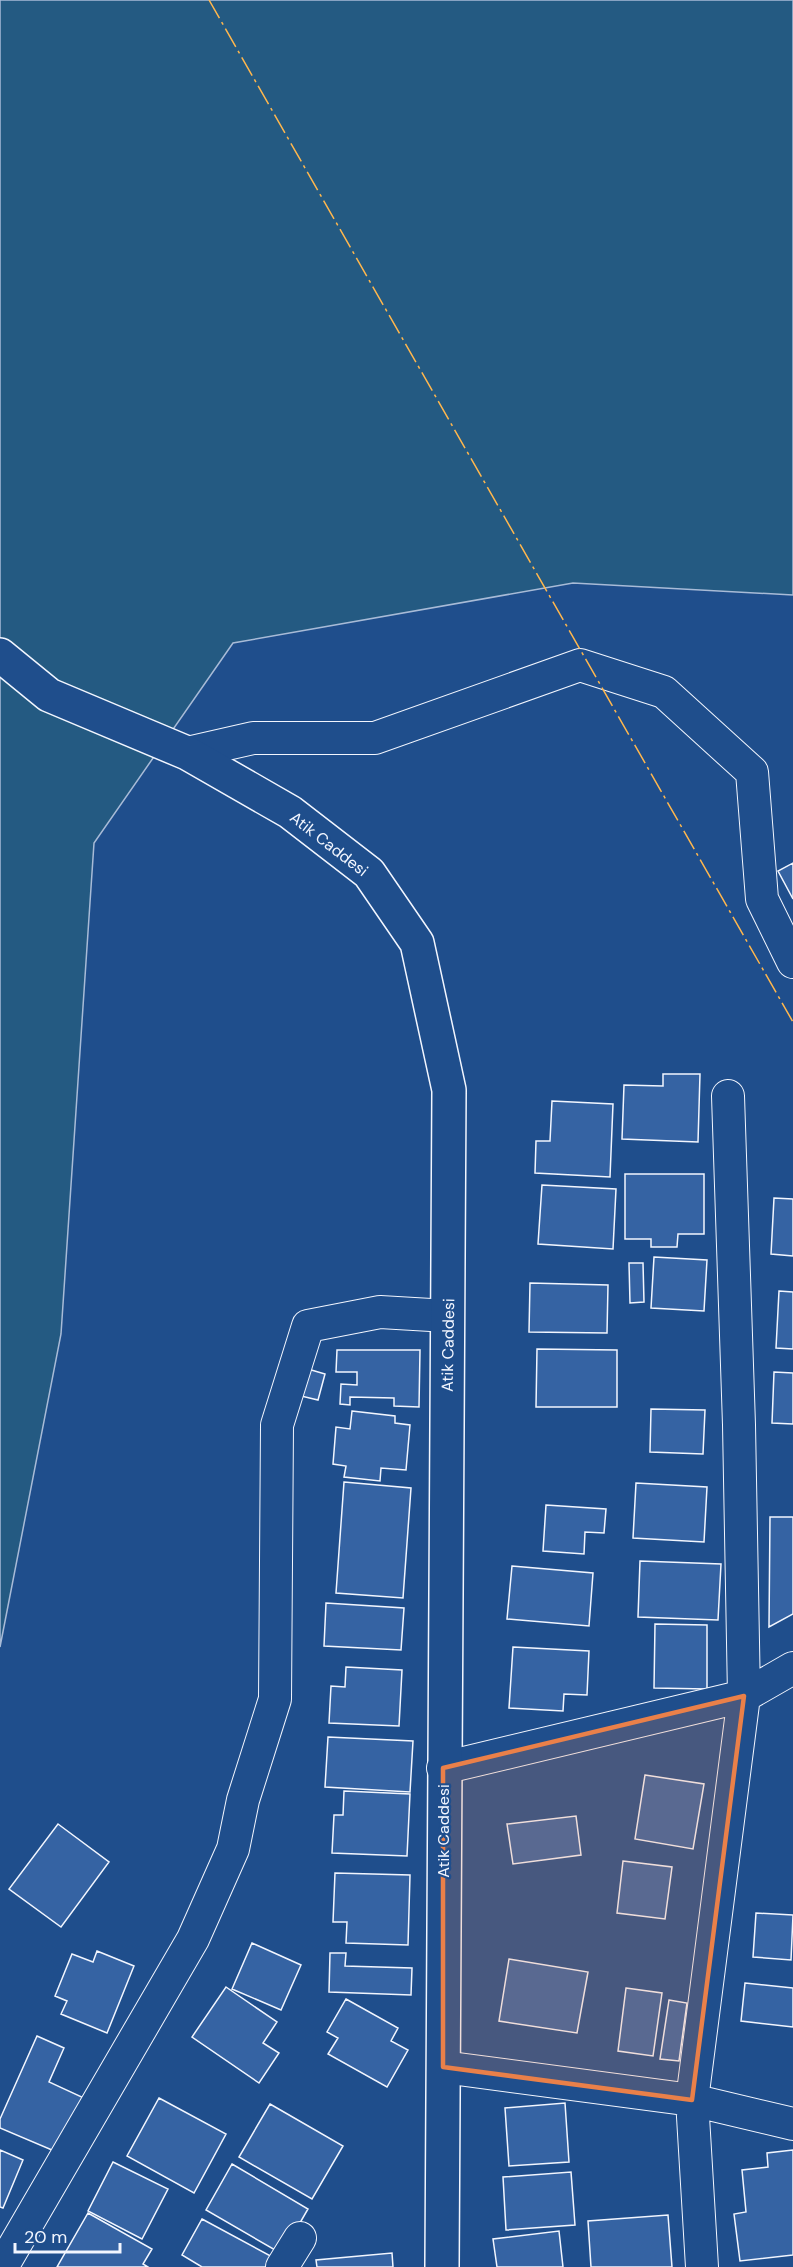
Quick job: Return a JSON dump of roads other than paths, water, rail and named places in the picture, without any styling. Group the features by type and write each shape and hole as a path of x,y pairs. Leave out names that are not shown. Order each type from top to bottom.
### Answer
{"street":[{"name":"Atik Caddesi","path":"0,656 49,695 187,753 290,812 369,873 417,943 449,1090 443,1768 442,2267"},
{"path":"187,753 253,738 375,738 580,665 664,692 752,772 762,899 793,962"},
{"path":"702,2267 693,2100 744,1696 739,1413 728,1096"},
{"path":"2,2267 193,1939 233,1849 243,1800 275,1699 278,1425 308,1326 380,1312 448,1316"},
{"path":"443,1768 744,1696 793,1668"},
{"path":"443,2067 693,2100 793,2124"},
{"path":"282,2267 300,2238"}]}
